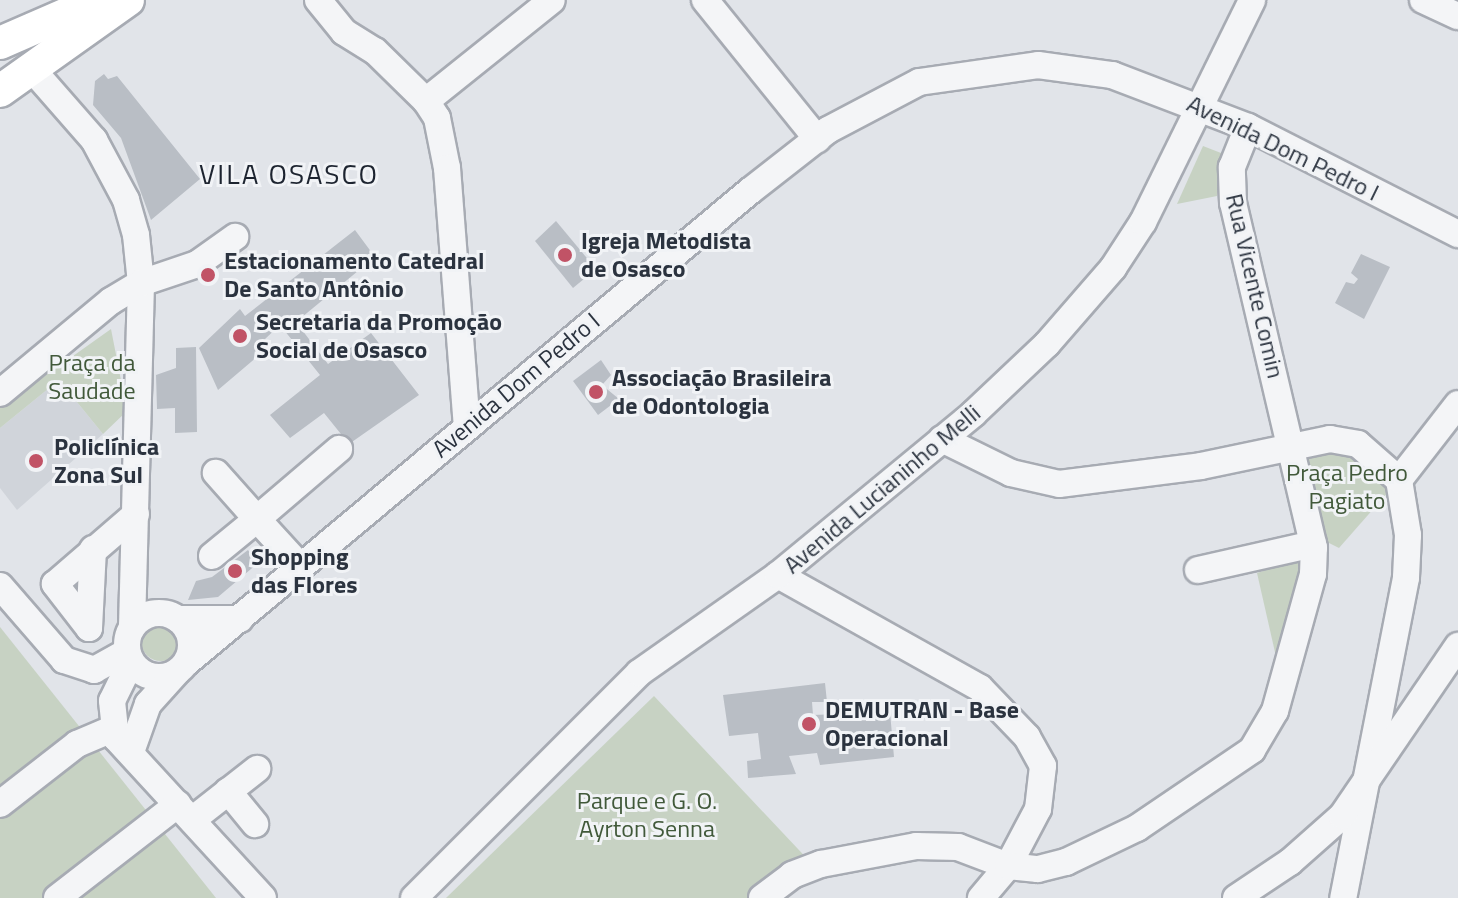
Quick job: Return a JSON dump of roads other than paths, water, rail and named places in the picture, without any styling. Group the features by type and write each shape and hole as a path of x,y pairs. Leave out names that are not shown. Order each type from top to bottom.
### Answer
{"main road":[{"path":"0,91 15,66 128,0"},
{"path":"0,43 96,2"}],"street":[{"path":"318,0 344,32 375,51"},
{"path":"338,0 375,51 426,101 441,134 447,168 467,426"},
{"path":"426,101 552,0"},
{"path":"705,0 817,139"},
{"name":"Avenida Lucianinho Melli","path":"414,898 639,673 778,575 1014,378 1113,268 1143,222 1252,0"},
{"path":"1423,0 1458,16"},
{"name":"Avenida Dom Pedro I","path":"131,752 148,704 181,668 300,566 817,139 919,82 1038,65 1112,75 1200,106 1248,127 1458,234"},
{"path":"15,66 94,140 112,170 136,235 141,283 135,565 130,647 155,678 181,668 190,635 135,565"},
{"name":"Rua Vicente Comin","path":"1008,866 1038,869 1100,847 1252,750 1275,711 1313,574 1313,544 1233,203 1232,167 1248,127"},
{"path":"0,393 104,305 141,283 197,264 235,237"},
{"path":"1399,480 1458,404"},
{"path":"942,439 1011,473 1059,484 1116,480 1330,439 1358,444 1399,480 1408,535 1406,578 1343,898"},
{"path":"212,556 339,449"},
{"path":"216,473 300,566"},
{"path":"93,549 136,514"},
{"path":"1198,570 1313,544"},
{"path":"778,575 980,688 1027,737 1043,766 1042,793 1008,866 981,898"},
{"path":"0,586 64,660 94,670 130,647"},
{"path":"240,619 148,615 130,647 112,701 113,729 263,898"},
{"path":"1236,898 1322,835 1365,788 1458,646"},
{"path":"0,804 77,744 113,729"},
{"path":"57,898 185,812 228,791 257,769"},
{"path":"228,791 255,824"},
{"path":"762,898 792,875 821,864 916,846 958,847 1008,866"}],"place":[{"name":"Igreja Metodista de Osasco","path":"565,255"},
{"name":"Estacionamento Catedral De Santo Antônio","path":"208,275"},
{"name":"Secretaria da Promoção Social de Osasco","path":"240,336"},
{"name":"Associação Brasileira de Odontologia","path":"596,392"},
{"name":"Policlínica Zona Sul","path":"36,461"},
{"name":"Shopping das Flores","path":"235,571"},
{"name":"DEMUTRAN - Base Operacional","path":"809,724"}],"district":[{"name":"VILA OSASCO","path":"289,174"}],"park label":[{"name":"Praça da Saudade","path":"92,377"},
{"name":"Praça Pedro Pagiato","path":"1347,487"},
{"name":"Parque e G. O. Ayrton Senna","path":"647,815"}]}
